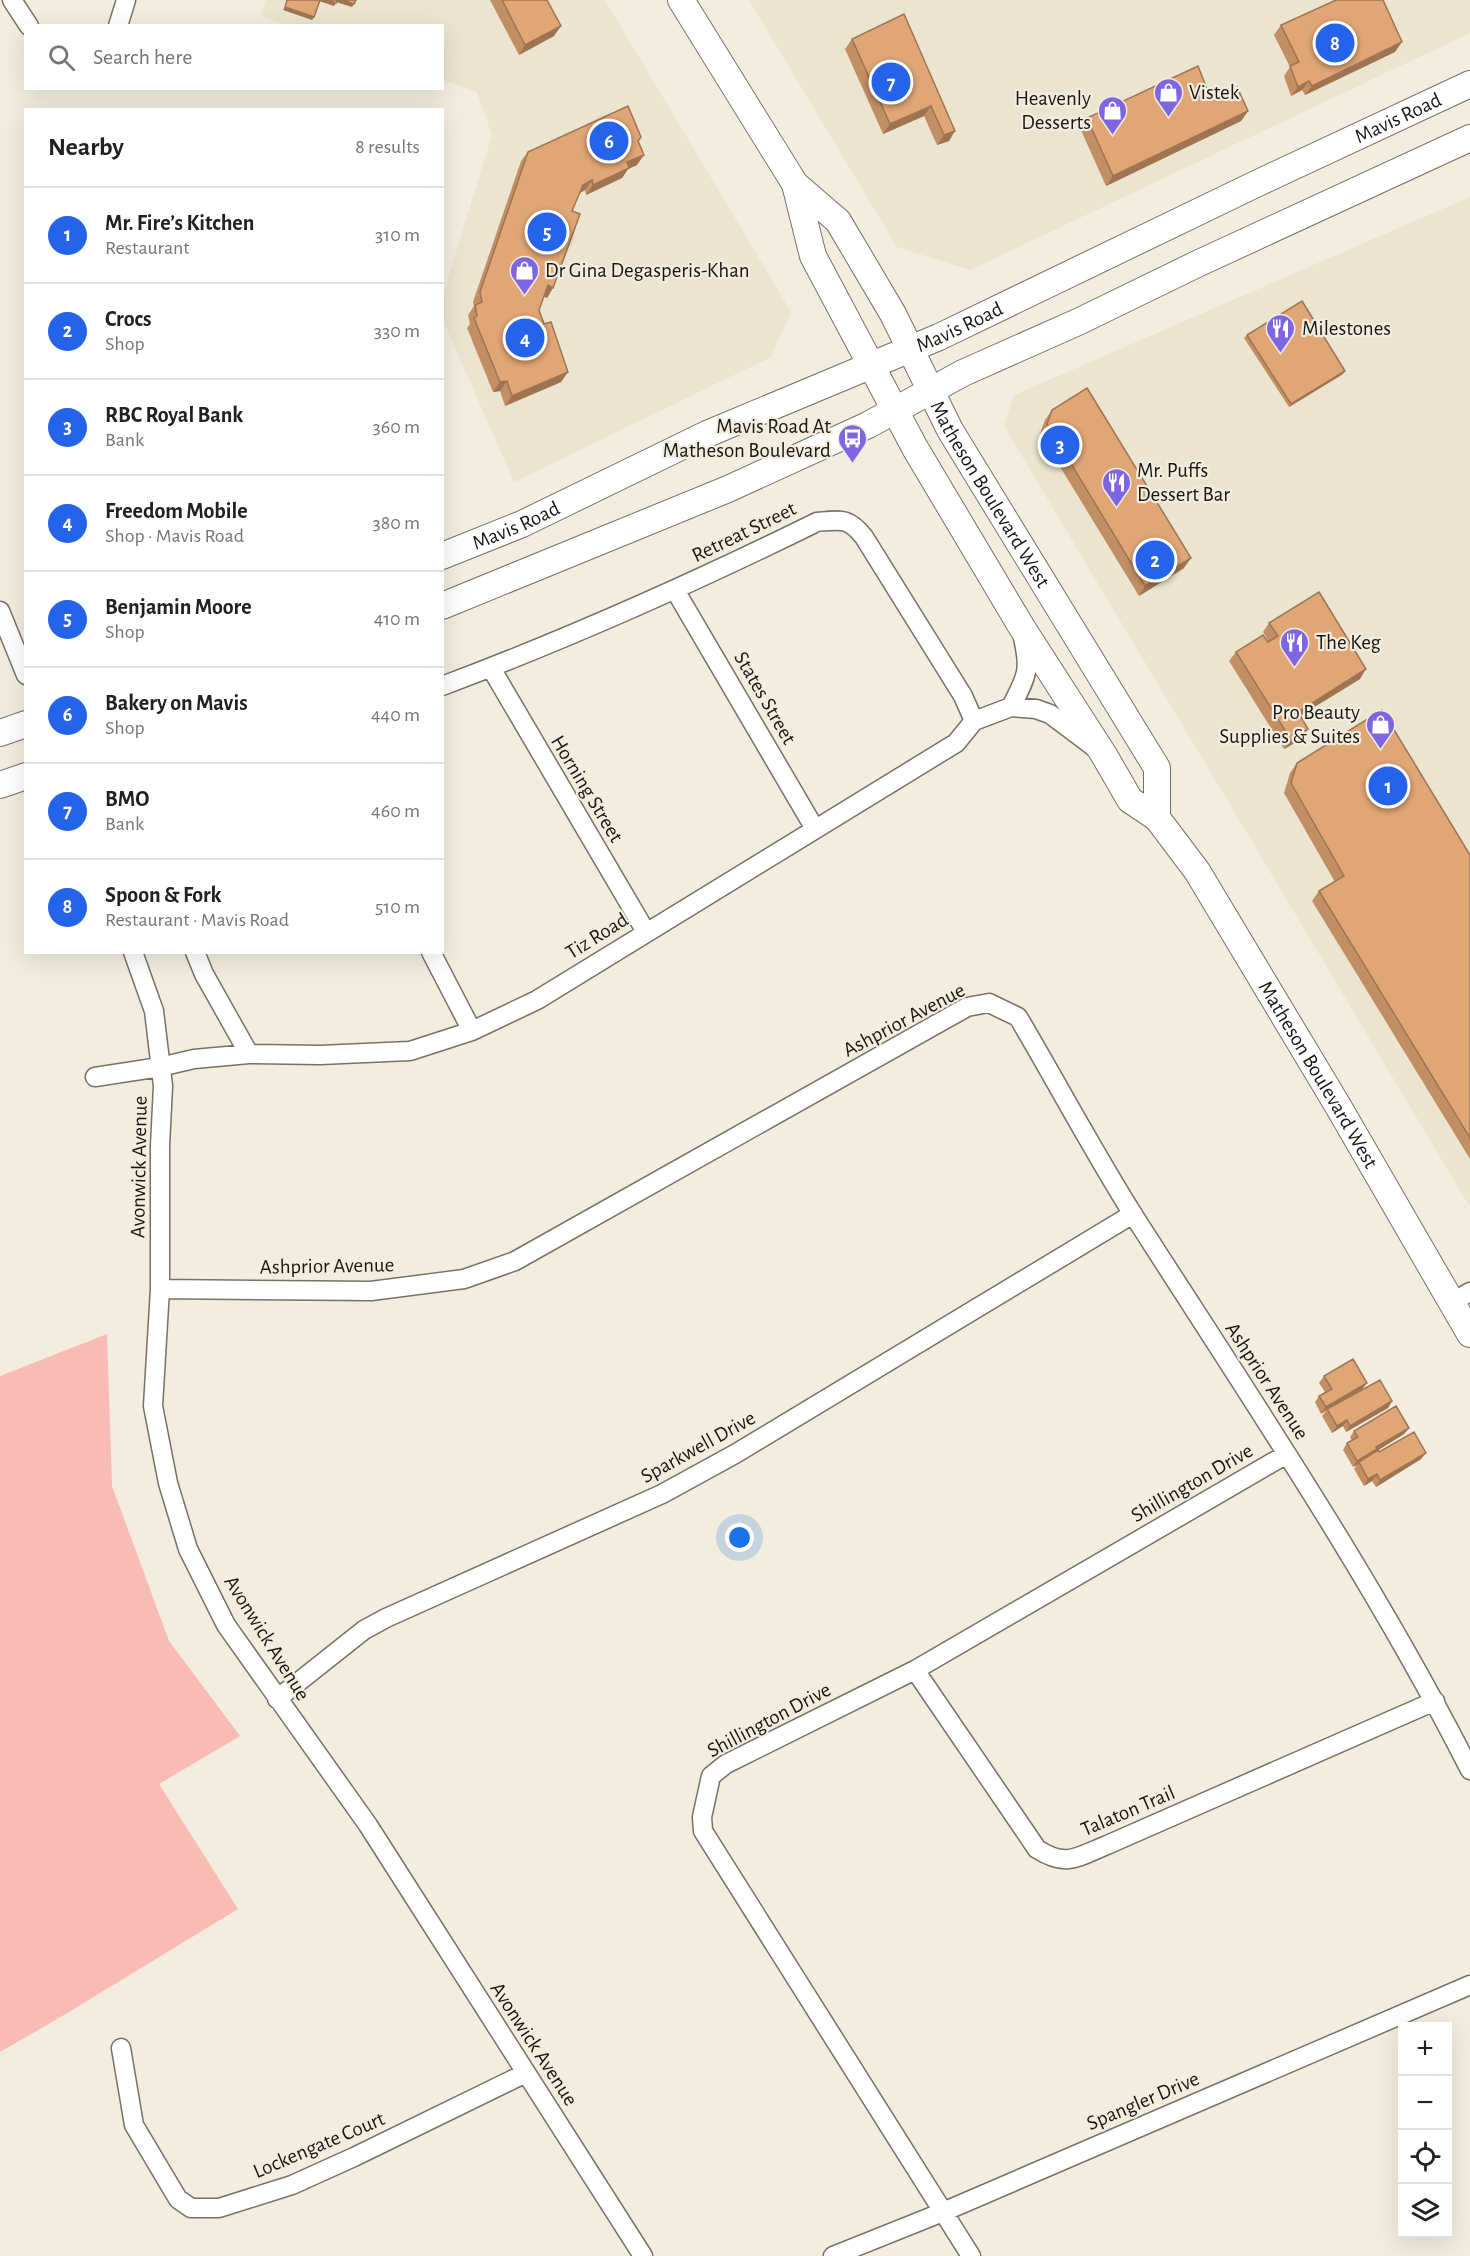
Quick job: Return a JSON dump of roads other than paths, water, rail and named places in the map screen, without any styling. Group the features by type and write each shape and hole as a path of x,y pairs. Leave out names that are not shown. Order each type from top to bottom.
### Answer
{"main road":[{"name":"Matheson Boulevard West","path":"681,0 795,184 838,221 893,314 950,430 1156,768 1157,818"},
{"name":"Mavis Road","path":"444,555 522,524 707,434 910,349 1470,84"},
{"path":"444,605 728,489 868,425 963,374 1470,138"},
{"name":"Matheson Boulevard West","path":"795,184 813,256 915,448 1021,626 1104,754 1130,800 1157,818 1197,872 1461,1297 1470,1334"},
{"path":"0,733 24,725"},
{"path":"0,785 24,777"}],"street":[{"path":"12,0 28,24"},
{"path":"119,24 126,0"},
{"name":"Retreat Street","path":"444,685 491,668 675,590 817,522 840,520 853,524 864,537 963,696 974,721"},
{"name":"States Street","path":"675,590 815,829"},
{"path":"0,611 24,670"},
{"path":"1011,707 1027,676 1028,660 1021,626"},
{"name":"Horning Street","path":"491,668 646,932"},
{"name":"Tiz Road","path":"95,1077 194,1059 249,1054 320,1055 410,1051 472,1031 537,1000 956,743 974,721 1011,707 1036,709 1050,714 1104,754"},
{"name":"Avonwick Avenue","path":"134,954 154,1011 163,1086 160,1146 160,1289 153,1406 168,1483 188,1549 226,1625 368,1825 643,2256"},
{"path":"196,954 204,974 249,1054"},
{"path":"431,954 472,1031"},
{"name":"Ashprior Avenue","path":"160,1289 371,1291 474,1276 515,1261 967,1008 989,1003 1018,1017 1133,1214 1287,1454 1435,1701 1470,1770"},
{"name":"Sparkwell Drive","path":"277,1699 372,1626 671,1489 735,1454 1133,1214"},
{"name":"Shillington Drive","path":"943,2212 703,1831 702,1817 711,1776 726,1764 915,1670 1287,1454"},
{"name":"Talaton Trail","path":"915,1670 1037,1849 1051,1858 1067,1861 1435,1701"},
{"name":"Spangler Drive","path":"833,2256 943,2212 1470,1985"},
{"name":"Lockengate Court","path":"121,2048 134,2125 178,2199 191,2208 219,2208 292,2185 526,2073"},
{"path":"943,2212 971,2256"}],"place":[{"name":"Spoon & Fork","path":"1335,43"},
{"name":"BMO","path":"891,82"},
{"name":"Vistek","path":"1168,118"},
{"name":"Heavenly Desserts","path":"1112,136"},
{"name":"Bakery on Mavis","path":"609,141"},
{"name":"Benjamin Moore","path":"547,232"},
{"name":"Dr Gina Degasperis-Khan","path":"524,296"},
{"name":"Freedom Mobile","path":"525,338"},
{"name":"Milestones","path":"1281,354"},
{"name":"RBC Royal Bank","path":"1060,445"},
{"name":"Mavis Road At Matheson Boulevard","path":"852,464"},
{"name":"Mr. Puffs Dessert Bar","path":"1116,508"},
{"name":"Crocs","path":"1155,560"},
{"name":"The Keg","path":"1295,668"},
{"name":"Pro Beauty Supplies & Suites","path":"1381,750"},
{"name":"Mr. Fire’s Kitchen","path":"1388,786"}]}
